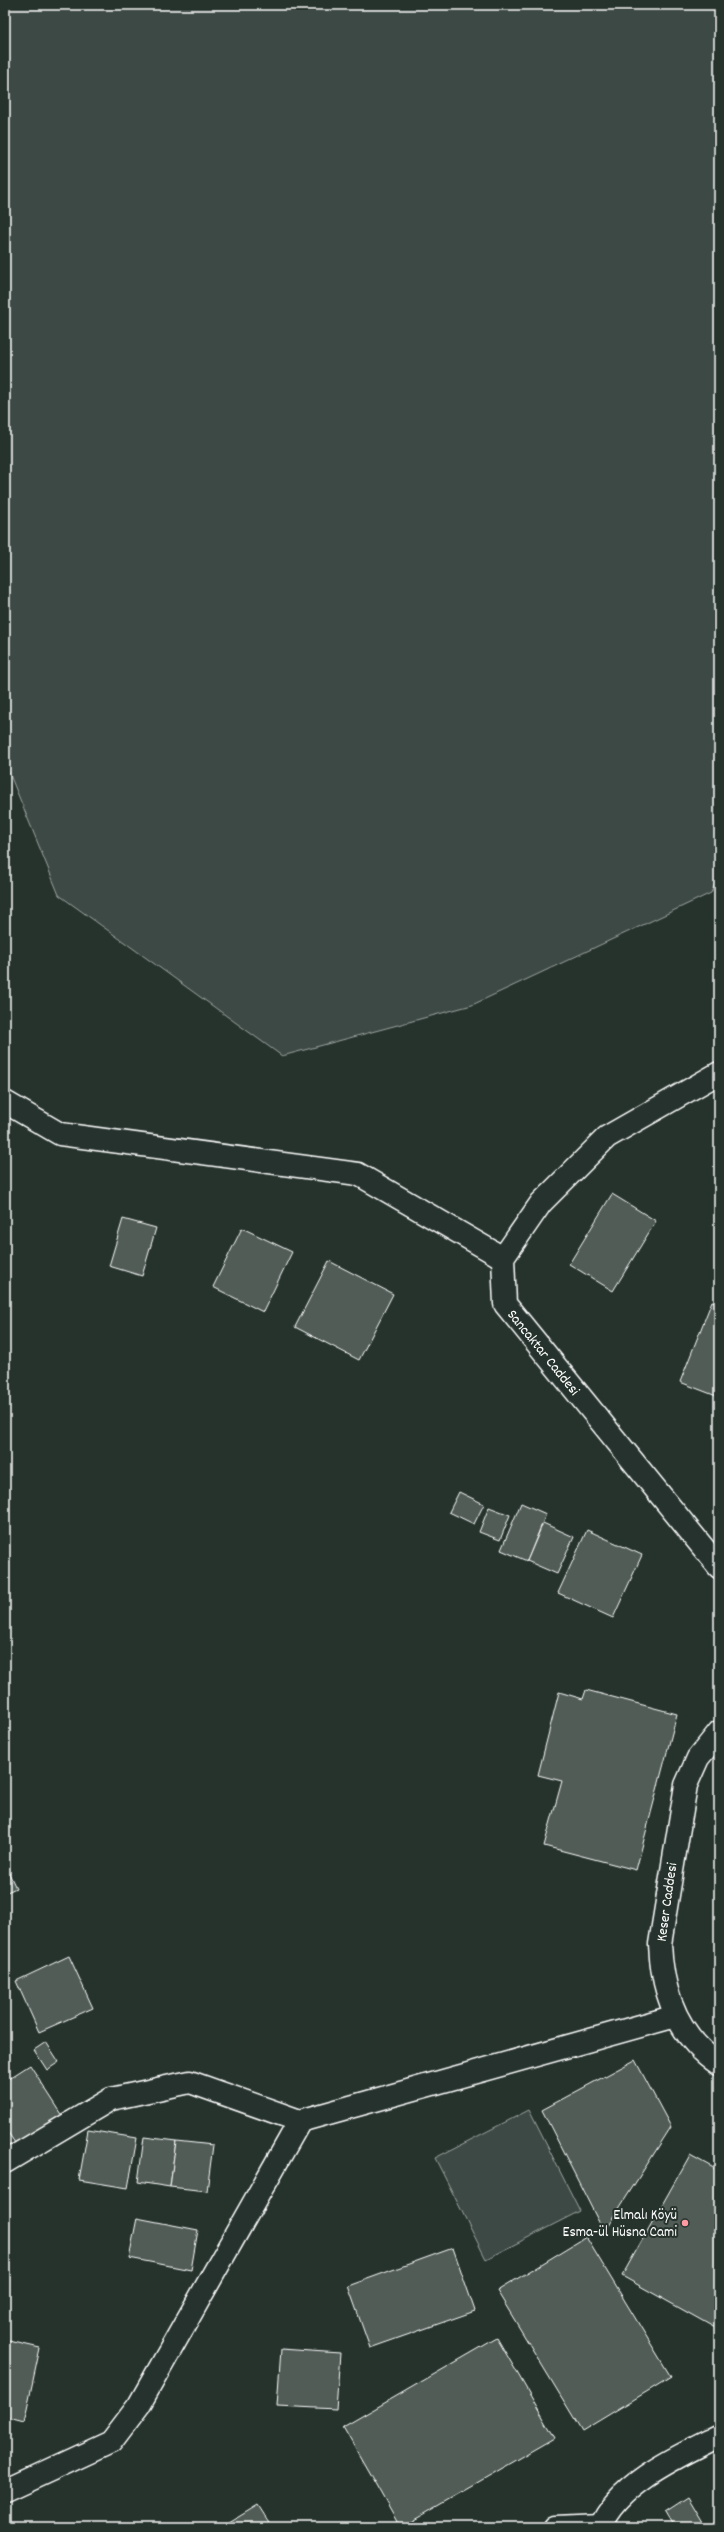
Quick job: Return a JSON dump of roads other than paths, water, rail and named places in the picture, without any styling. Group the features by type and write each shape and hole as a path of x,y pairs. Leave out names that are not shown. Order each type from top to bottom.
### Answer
{"street":[{"path":"5,1102 60,1134 358,1174 504,1258 541,1203 607,1137 719,1073"},
{"name":"Sancaktar Caddesi","path":"504,1258 506,1304 719,1566"},
{"name":"Keser Caddesi","path":"719,1732 698,1758 686,1785 660,1944 661,1970 666,1994 676,2016 693,2041 719,2064"},
{"path":"5,2162 110,2099 190,2082 300,2121 676,2016"},
{"path":"5,2491 111,2442 139,2405 300,2121"},
{"path":"556,2527 600,2526 612,2506 639,2482 659,2467 719,2436"}],"place":[{"name":"Elmalı Köyü Esma-ül Hüsna Cami","path":"685,2223"}]}
